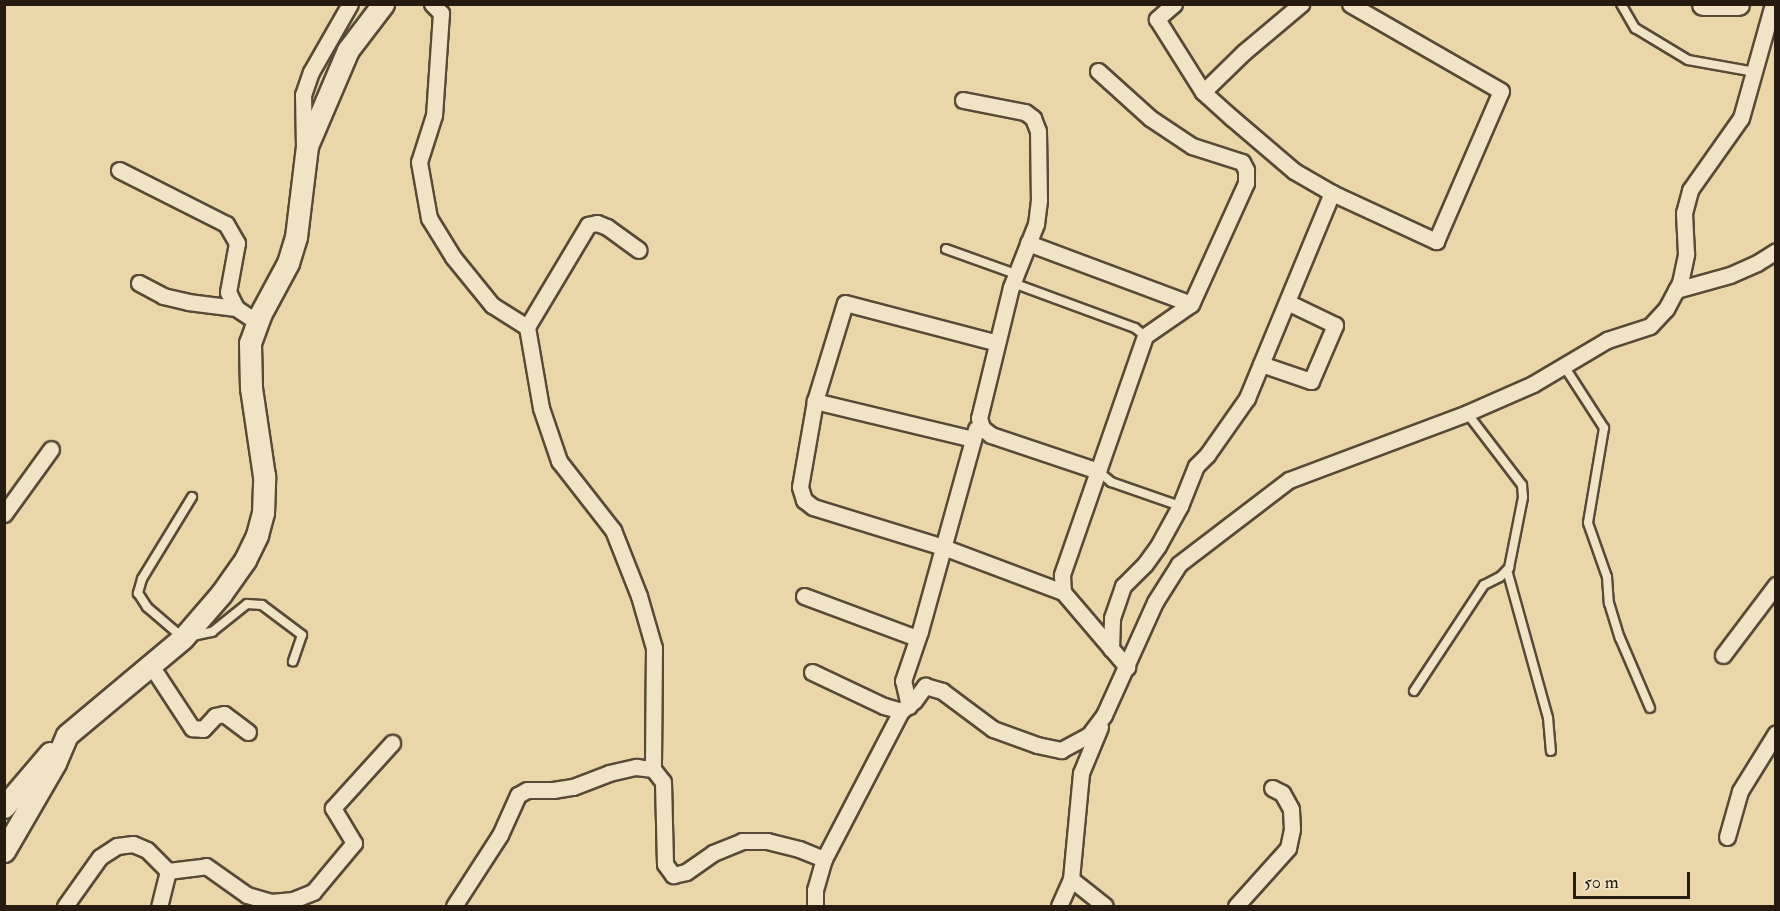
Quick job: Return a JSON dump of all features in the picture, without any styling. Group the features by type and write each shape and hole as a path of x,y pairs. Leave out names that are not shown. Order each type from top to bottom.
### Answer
{"main road":[{"path":"4,807 68,735 183,638 221,594 245,560 263,513 264,476 251,388 250,343 288,263 296,237 307,146 348,50 383,4"},
{"path":"1703,4 1738,4"},
{"path":"4,851 55,763 68,735"}],"street":[{"path":"304,164 303,95 311,72 350,4"},
{"path":"432,4 441,13 434,115 419,162 429,218 453,258 492,305 527,327"},
{"path":"1173,4 1157,19 1203,92 1264,148 1294,171 1332,193 1436,241 1501,91 1350,4"},
{"path":"1203,92 1244,52 1301,4"},
{"path":"1059,906 1071,879 1080,773 1155,602 1179,564 1289,480 1467,413 1533,384 1607,340 1650,326 1666,309 1676,290 1686,254 1684,213 1690,190 1742,118 1773,4"},
{"path":"1063,592 1062,575 1145,336 1191,304 1246,183 1246,170 1242,162 1192,146 1150,118 1098,72"},
{"path":"905,709 903,681 979,418 1014,279 1036,224 1039,200 1038,131 1033,118 1026,112 963,100"},
{"path":"119,170 226,224 237,243 228,292 236,308"},
{"path":"1111,649 1112,618 1123,586 1152,555 1179,506 1196,466 1208,455 1247,398 1332,193"},
{"path":"639,250 607,227 597,223 588,225 527,327 542,408 559,460 613,530 639,596 654,648 653,769 663,782 665,864 673,875 686,872 713,853 742,841 767,841 824,859"},
{"path":"1028,243 1191,304"},
{"path":"1676,290 1730,275 1757,263 1776,251"},
{"path":"139,283 171,298 236,308 258,323"},
{"path":"1261,364 1311,381 1335,325 1287,302"},
{"path":"997,344 845,303 815,401 800,487 804,500 813,507 943,547 1063,592 1127,667"},
{"path":"815,401 973,439"},
{"path":"979,418 982,428 991,435 1098,471"},
{"path":"4,514 51,449"},
{"path":"1723,655 1776,585"},
{"path":"804,596 917,638"},
{"path":"150,664 192,728 203,729 216,716 224,714 248,732"},
{"path":"812,672 884,706 905,709"},
{"path":"815,906 815,890 824,859 905,709 925,686 942,691 993,729 1037,745 1061,750 1089,735 1104,715 1116,692"},
{"path":"1727,837 1740,791 1776,733"},
{"path":"168,871 206,866 247,895 271,902 293,900 313,892 354,843 333,808 392,743"},
{"path":"454,906 500,835 518,795 527,790 573,787 609,773 636,767 653,769"},
{"path":"1236,906 1288,848 1292,829 1292,809 1282,793 1272,788"},
{"path":"65,906 100,857 117,846 133,844 147,850 168,871"},
{"path":"159,906 168,871"},
{"path":"1071,879 1105,906"}],"lane":[{"path":"1621,4 1635,28 1688,60 1756,72"},
{"path":"946,249 962,253 1014,279 1135,328 1145,336"},
{"path":"1564,366 1604,428 1588,523 1607,578 1609,603 1620,638 1650,708"},
{"path":"1467,413 1522,485 1522,497 1507,570 1548,718 1551,751"},
{"path":"1098,471 1111,482 1179,506"},
{"path":"192,497 142,579 138,593 147,607 183,638 212,632 247,604 262,605 302,635 293,661"},
{"path":"1414,691 1484,585 1500,577 1507,570"}]}
